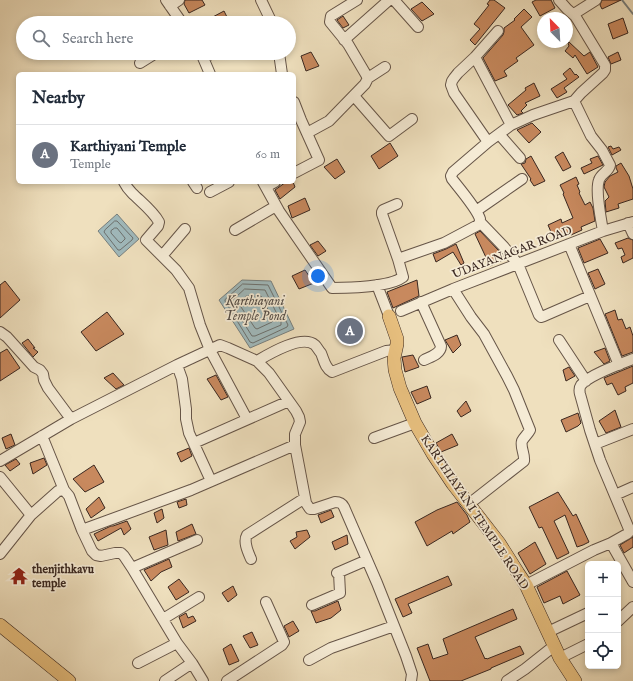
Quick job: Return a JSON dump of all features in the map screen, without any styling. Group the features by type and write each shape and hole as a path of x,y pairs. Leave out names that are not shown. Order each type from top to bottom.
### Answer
{"main road":[{"name":"KARTHIAYANI TEMPLE ROAD","path":"394,314 397,339 394,358 395,370 400,388 415,423 453,484 499,543 526,585 557,652 575,681"},
{"path":"0,625 69,681"}],"street":[{"path":"177,16 168,3 179,0"},
{"path":"261,0 269,16"},
{"path":"357,0 331,16 330,22 348,44 368,78"},
{"path":"344,40 389,0"},
{"path":"394,0 418,27"},
{"path":"560,0 577,19 605,65 605,70 574,101 533,115 511,125 488,142 453,172 451,176 476,211 480,218 480,222 518,264 541,317 590,296"},
{"path":"575,16 577,12 596,0"},
{"path":"488,142 454,93 451,84 458,73 475,57 498,31"},
{"path":"475,57 511,125"},
{"path":"140,63 145,60"},
{"path":"204,60 209,72"},
{"path":"280,60 282,72"},
{"path":"307,133 329,121 365,84 368,78 385,67"},
{"path":"354,96 389,136 412,119"},
{"path":"574,101 591,136 602,150 610,165 610,168 600,176 598,184 603,231"},
{"path":"296,107 319,160 296,172"},
{"path":"499,134 520,158"},
{"path":"476,211 522,179"},
{"path":"125,184 159,222 158,226 146,240 176,270 189,288 210,350 247,419"},
{"path":"210,192 225,184"},
{"path":"264,184 276,206 332,288 352,288 377,285 398,280 403,277 382,214 383,210 397,204"},
{"path":"235,230 276,206"},
{"path":"398,259 444,243 478,225 480,222"},
{"path":"631,223 633,234"},
{"name":"UDAYANAGAR ROAD","path":"394,314 453,289 569,244 603,231 631,223"},
{"path":"162,256 185,229"},
{"path":"569,244 619,365"},
{"path":"377,285 394,314"},
{"path":"453,289 484,334 507,376 530,430 523,438 522,442 525,456 524,461 469,504"},
{"path":"421,302 441,346 441,350 439,352 424,360"},
{"path":"0,332 7,336 34,367 40,370 48,388 71,419"},
{"path":"558,340 586,381"},
{"path":"257,361 283,348 304,342 315,346 320,352 327,368 332,372 386,351 396,350"},
{"path":"0,461 71,419 176,365 220,345 257,361 269,373 296,410 299,417 300,422 295,434 295,445 306,503 310,509 335,502 342,504 367,560 406,656 412,674 411,681"},
{"path":"526,585 594,550 611,543 629,532 600,460 579,389 582,384 592,376 633,359"},
{"path":"176,365 182,379 186,419 189,432 211,481"},
{"path":"194,443 289,401"},
{"path":"374,438 415,423"},
{"path":"595,444 633,429"},
{"path":"42,436 64,490 69,496 92,551 101,556 115,552 120,553 132,568 177,643 203,681"},
{"path":"82,530 191,490 295,445"},
{"path":"0,477 31,515"},
{"path":"615,495 633,487"},
{"path":"0,554 31,515 58,491 64,490"},
{"path":"251,559 245,543 245,538 247,535 305,498"},
{"path":"132,568 197,540"},
{"path":"611,543 633,582"},
{"path":"312,605 340,593 338,573 367,560"},
{"path":"163,619 200,598"},
{"path":"227,681 282,645 284,642 266,602"},
{"path":"621,618 633,608"},
{"path":"548,632 585,614"},
{"path":"309,660 330,648 394,626"},
{"path":"138,663 177,643"},
{"path":"508,681 525,669 557,652 585,645"},
{"path":"165,681 192,663"}],"water":[{"path":"117,214 139,239 119,257 98,231"},
{"name":"Karthiayani Temple Pond","path":"242,280 271,281 294,329 250,348 219,300"}],"building":[{"path":"185,0 202,0 205,5 189,13 184,4"},
{"path":"490,0 494,0 505,8 475,45 470,40 480,29 474,24 489,5 487,4"},
{"path":"536,0 551,0 555,8 548,12 538,12 532,2"},
{"path":"602,0 621,0 602,9 600,5"},
{"path":"422,2 434,14 422,21 411,9"},
{"path":"524,9 532,17 521,27 534,45 516,58 518,61 504,71 507,76 495,81 483,58 503,35 504,28 515,20 514,19"},
{"path":"224,11 226,16 215,16"},
{"path":"343,16 349,25 343,28 337,20"},
{"path":"623,18 628,33 613,39 608,24"},
{"path":"573,46 584,56 590,52 598,67 587,74 575,55 573,58 565,51 567,48 573,48"},
{"path":"311,52 319,66 306,71 301,56"},
{"path":"618,52 621,60 611,64 608,57"},
{"path":"570,68 575,75 576,74 579,77 564,88 567,92 557,98 551,89 567,79 563,74"},
{"path":"534,83 540,96 525,103 527,105 521,111 523,113 517,115 508,105 526,90 525,88"},
{"path":"532,123 541,132 529,143 517,130"},
{"path":"390,143 398,156 379,169 371,156"},
{"path":"611,146 613,149 619,147 621,150 612,155 608,147"},
{"path":"563,152 571,167 563,171 555,157"},
{"path":"531,156 545,181 534,186 521,164 525,163 526,159"},
{"path":"598,156 603,165 584,174 581,168 592,163 590,159"},
{"path":"337,159 345,172 335,179 324,167"},
{"path":"621,163 629,176 633,189 633,199 618,204 619,208 606,212 605,201 609,197 604,187 605,182 610,176 618,172 616,166"},
{"path":"576,177 579,184 577,185 580,192 579,193 585,205 590,202 593,208 595,221 581,227 582,230 571,235 569,232 554,239 548,225 561,219 562,223 573,218 560,185"},
{"path":"283,184 294,184 295,187 280,199 275,190"},
{"path":"305,198 310,210 292,218 288,206"},
{"path":"480,231 505,259 490,266 475,234"},
{"path":"628,238 633,240 633,258 623,263 621,257 625,255 622,248 618,249 615,243"},
{"path":"600,239 608,253 584,263 578,248"},
{"path":"318,241 326,251 318,256 310,245"},
{"path":"456,244 464,263 461,265 453,252 436,262 433,254"},
{"path":"598,269 605,284 595,289 588,273"},
{"path":"305,270 314,283 299,289 292,276"},
{"path":"417,280 419,296 393,308 387,292"},
{"path":"5,281 20,300 0,318 0,285"},
{"path":"615,310 618,320 622,319 626,329 630,327 633,336 633,352 622,356 605,314"},
{"path":"107,312 124,334 96,351 81,332"},
{"path":"457,335 461,345 453,353 445,340"},
{"path":"28,339 35,348 33,348 38,352 33,357 22,343"},
{"path":"605,348 610,361 604,364 594,352"},
{"path":"7,349 20,368 0,381 0,353"},
{"path":"413,355 419,367 405,372 402,357"},
{"path":"633,366 633,383 625,387 626,391 618,395 612,383 607,385 604,378"},
{"path":"569,367 575,376 566,381 563,370"},
{"path":"113,373 124,385 116,389 104,378"},
{"path":"216,375 228,397 221,400 207,379"},
{"path":"427,386 431,398 417,404 411,392"},
{"path":"466,401 471,411 461,417 457,411"},
{"path":"615,410 621,427 606,433 599,421"},
{"path":"578,413 581,423 566,432 561,420"},
{"path":"11,434 15,445 6,449 2,438"},
{"path":"452,434 458,445 441,452 436,443"},
{"path":"189,448 192,456 181,462 177,453"},
{"path":"44,458 47,465 33,474 30,463"},
{"path":"16,459 20,464 10,471 5,465"},
{"path":"94,465 104,482 85,492 73,479"},
{"path":"558,492 573,516 576,514 589,542 577,547 565,515 554,521 569,553 557,559 542,527 539,528 529,507"},
{"path":"99,497 105,508 91,518 86,509"},
{"path":"186,499 187,505 179,508 177,502"},
{"path":"457,502 467,515 470,522 453,534 452,531 427,546 415,522 437,510"},
{"path":"162,509 164,518 157,523 154,513"},
{"path":"331,510 334,517 321,523 318,515"},
{"path":"127,521 131,529 124,535 121,528 98,541 94,534 111,526"},
{"path":"192,524 196,534 178,541 176,532"},
{"path":"166,530 168,545 154,550 149,537"},
{"path":"307,530 310,537 295,549 290,541 297,537 296,532"},
{"path":"347,535 348,544 335,550 332,542"},
{"path":"633,537 633,547 624,553 620,545"},
{"path":"535,542 546,564 530,574 518,553"},
{"path":"169,559 172,567 161,572 151,581 144,570"},
{"path":"567,571 580,595 563,604 560,596 544,603 537,587"},
{"path":"448,576 452,585 408,604 412,613 403,617 395,599"},
{"path":"179,579 189,592 176,600 168,587"},
{"path":"233,586 237,595 228,602 222,593"},
{"path":"338,601 341,610 331,618 316,623 311,611 315,611"},
{"path":"513,609 517,619 475,637 485,659 520,646 524,654 461,681 430,681 417,648 428,644 433,659 448,654 443,639"},
{"path":"186,613 188,618 193,616 196,621 183,628 179,617"},
{"path":"293,621 299,631 289,637 284,626"},
{"path":"252,632 258,645 250,648 243,636"},
{"path":"231,644 239,661 229,665 223,649"}],"waterway":[{"path":"622,0 633,14"}],"place":[{"name":"Karthiyani Temple","path":"350,331"},
{"name":"thenjithkavu temple","path":"19,576"}]}
